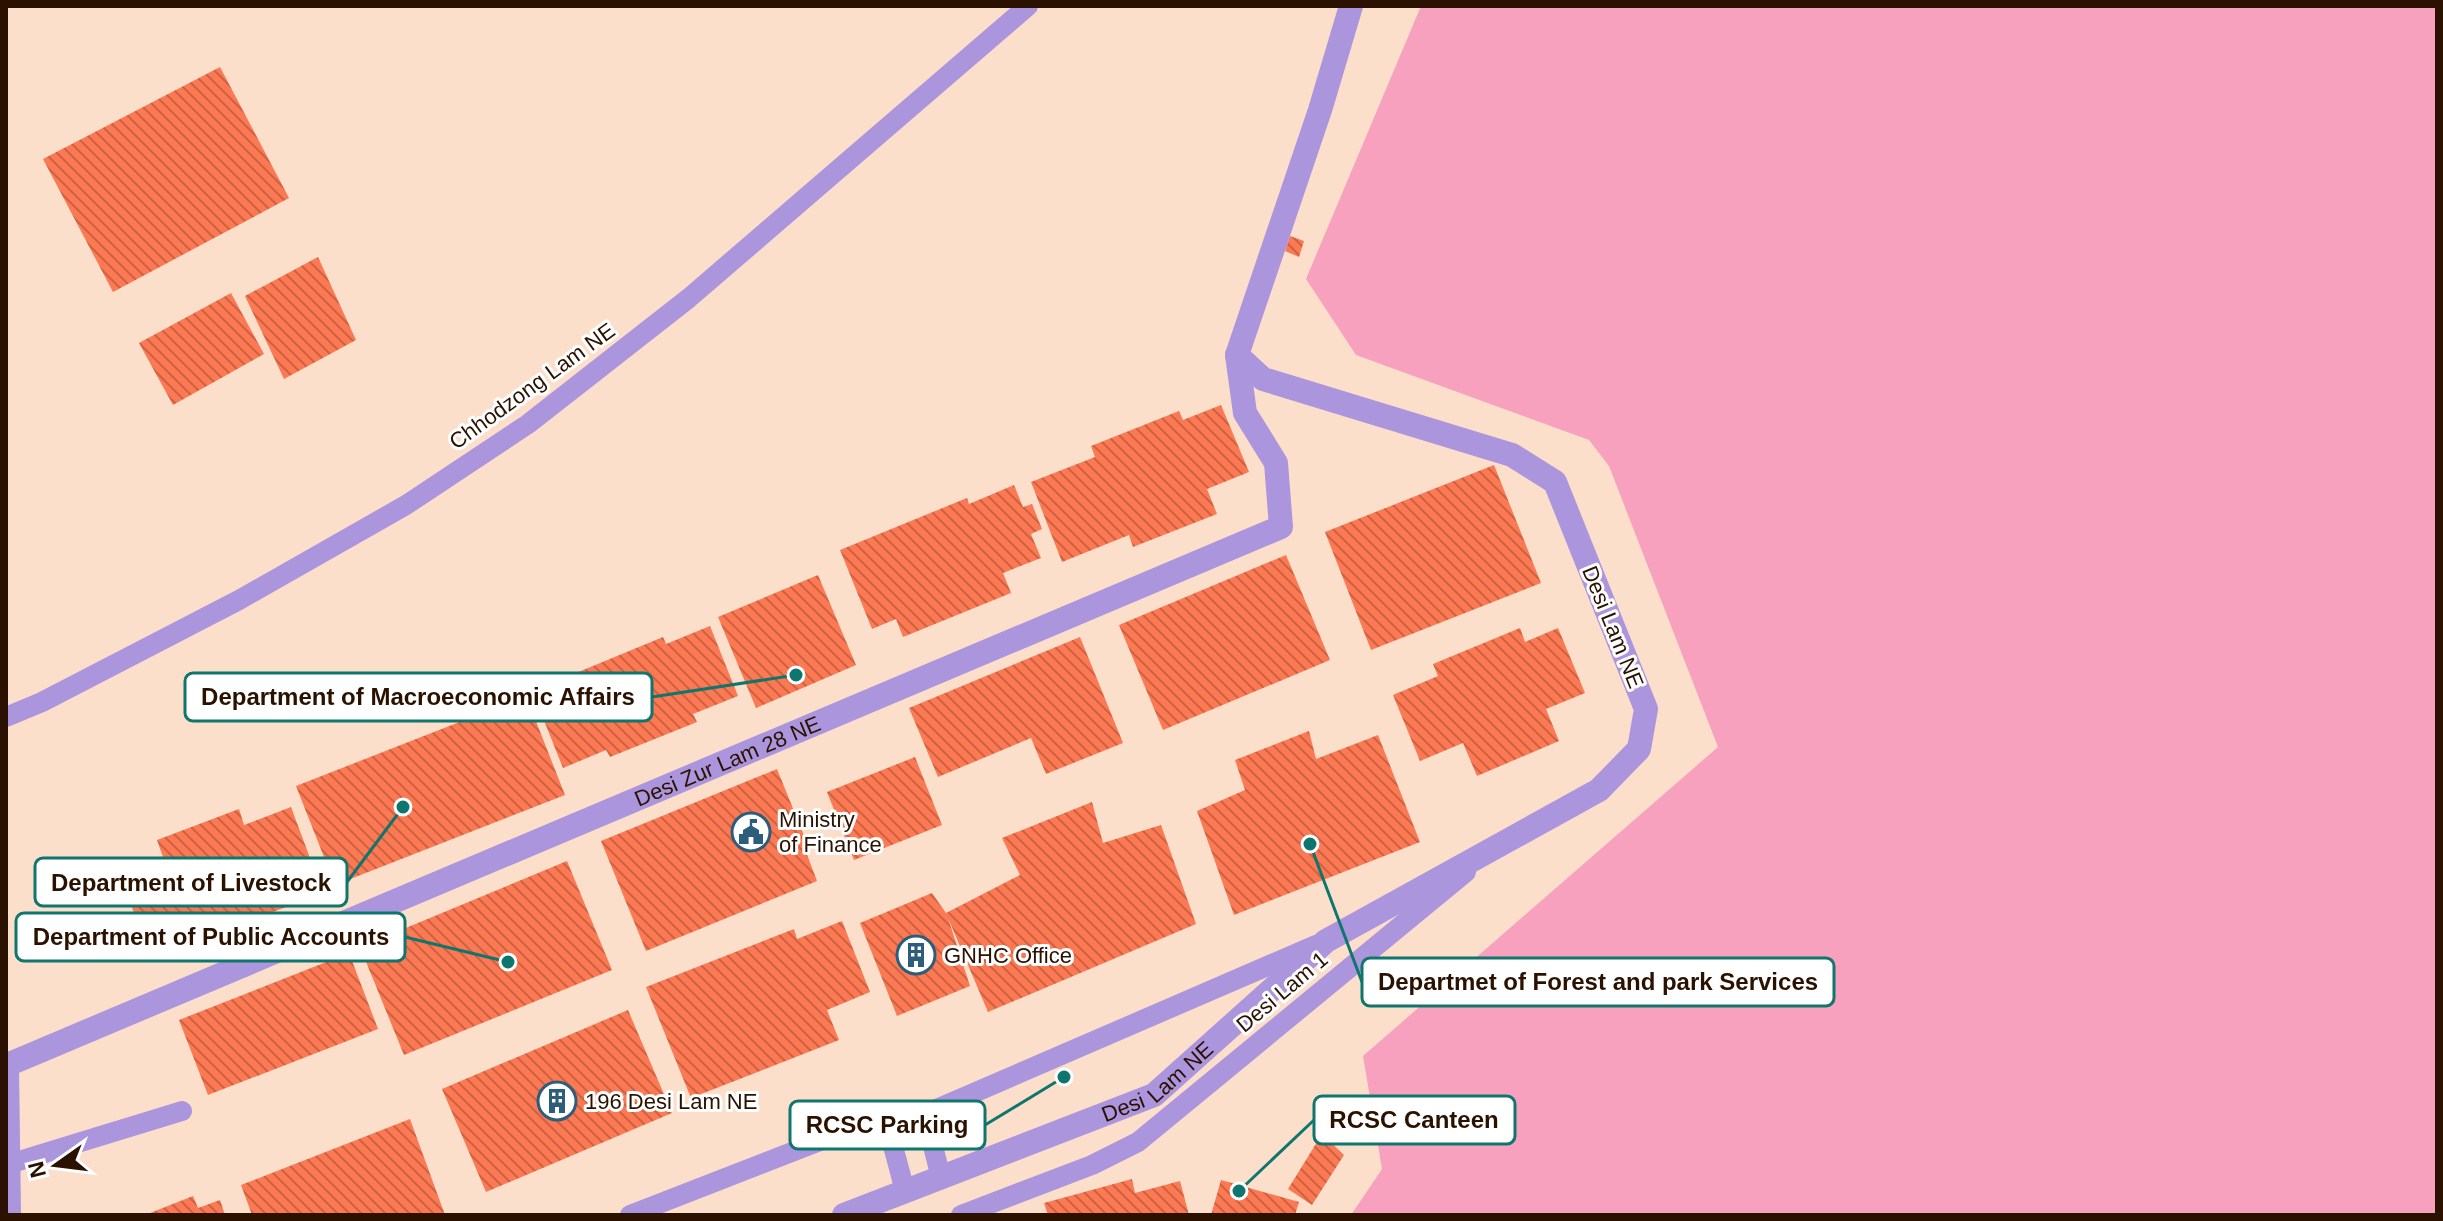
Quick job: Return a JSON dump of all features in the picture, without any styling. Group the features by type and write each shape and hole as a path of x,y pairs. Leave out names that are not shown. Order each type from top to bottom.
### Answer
{"street":[{"path":"1237,355 1320,110 1351,6"},
{"name":"Desi Lam NE","path":"844,1215 1154,1095 1326,941 1599,790 1639,749 1646,709 1555,482 1512,455 1263,379 1237,355"},
{"name":"Desi Zur Lam 28 NE","path":"9,1215 7,1062 1281,527 1276,463 1245,413 1237,355"}],"lane":[{"name":"Chhodzong Lam NE","path":"6,717 42,702 239,600 406,505 528,424 689,298 1028,6"},
{"name":"Desi Lam 1","path":"961,1215 1092,1165 1138,1142 1493,849"},
{"path":"941,1178 925,1114 1326,941"},
{"path":"9,1164 182,1111"},
{"path":"630,1215 869,1122 893,1146 905,1191"}],"shaded area":[{"path":"1421,6 2437,6 2437,1215 1351,1215 1382,1169 1363,1056 1718,747 1609,466 1589,440 1356,355 1306,279"}],"building":[{"path":"220,67 289,198 113,292 43,159"},
{"path":"1290,236 1304,241 1299,257 1285,251"},
{"path":"318,257 356,340 284,379 245,296"},
{"path":"231,293 264,354 173,405 139,343"},
{"path":"1221,405 1249,472 1207,489 1217,514 1133,547 1129,535 1062,562 1031,482 1095,457 1091,446 1179,411 1183,420"},
{"path":"1494,465 1541,583 1371,650 1325,532"},
{"path":"1014,485 1023,507 1032,504 1042,529 1031,534 1041,558 1003,573 1011,593 903,637 896,619 872,629 840,550 967,498 969,504"},
{"path":"1286,555 1330,660 1163,730 1119,625"},
{"path":"818,575 856,665 756,708 718,617"},
{"path":"710,626 738,696 693,714 697,722 610,757 606,750 563,768 535,698 579,679 576,673 663,637 666,644"},
{"path":"1520,628 1525,642 1558,628 1585,693 1546,709 1559,741 1477,776 1463,743 1420,761 1393,695 1438,676 1433,664"},
{"path":"1080,637 1123,743 1046,774 1031,738 938,777 909,708"},
{"path":"526,696 565,795 335,885 296,786"},
{"path":"1309,731 1316,759 1378,735 1420,842 1234,915 1197,811 1245,790 1235,760"},
{"path":"915,757 942,825 854,860 827,792"},
{"path":"777,769 807,843 803,844 817,881 646,951 601,841"},
{"path":"1092,802 1103,843 1161,825 1196,924 988,1012 948,918 970,986 897,1016 860,923 932,893 946,913 1020,875 1002,838"},
{"path":"291,807 323,893 151,958 119,873 163,857 157,840 239,809 244,825"},
{"path":"567,861 612,970 404,1055 360,947"},
{"path":"842,921 870,992 827,1010 839,1040 691,1098 646,987 794,929 797,939"},
{"path":"349,953 378,1029 208,1095 179,1020"},
{"name":"196 Desi Lam NE","path":"628,1010 672,1113 486,1192 442,1089"},
{"path":"410,1119 445,1215 252,1215 241,1185"},
{"path":"1322,1134 1344,1155 1312,1205 1288,1189"},
{"path":"1132,1179 1135,1193 1180,1181 1189,1215 1048,1215 1044,1203"},
{"path":"1221,1180 1299,1202 1295,1215 1211,1215"},
{"path":"193,1196 198,1208 220,1200 225,1215 145,1215"}],"place":[{"name":"Department of Macroeconomic Affairs","path":"796,675"},
{"name":"Department of Livestock","path":"403,807"},
{"name":"Ministry of Finance","path":"751,832"},
{"name":"Departmet of Forest and park Services","path":"1310,844"},
{"name":"GNHC Office","path":"916,955"},
{"name":"Department of Public Accounts","path":"508,962"},
{"name":"RCSC Parking","path":"1064,1077"},
{"name":"196 Desi Lam NE","path":"557,1101"},
{"name":"RCSC Canteen","path":"1239,1191"}]}
